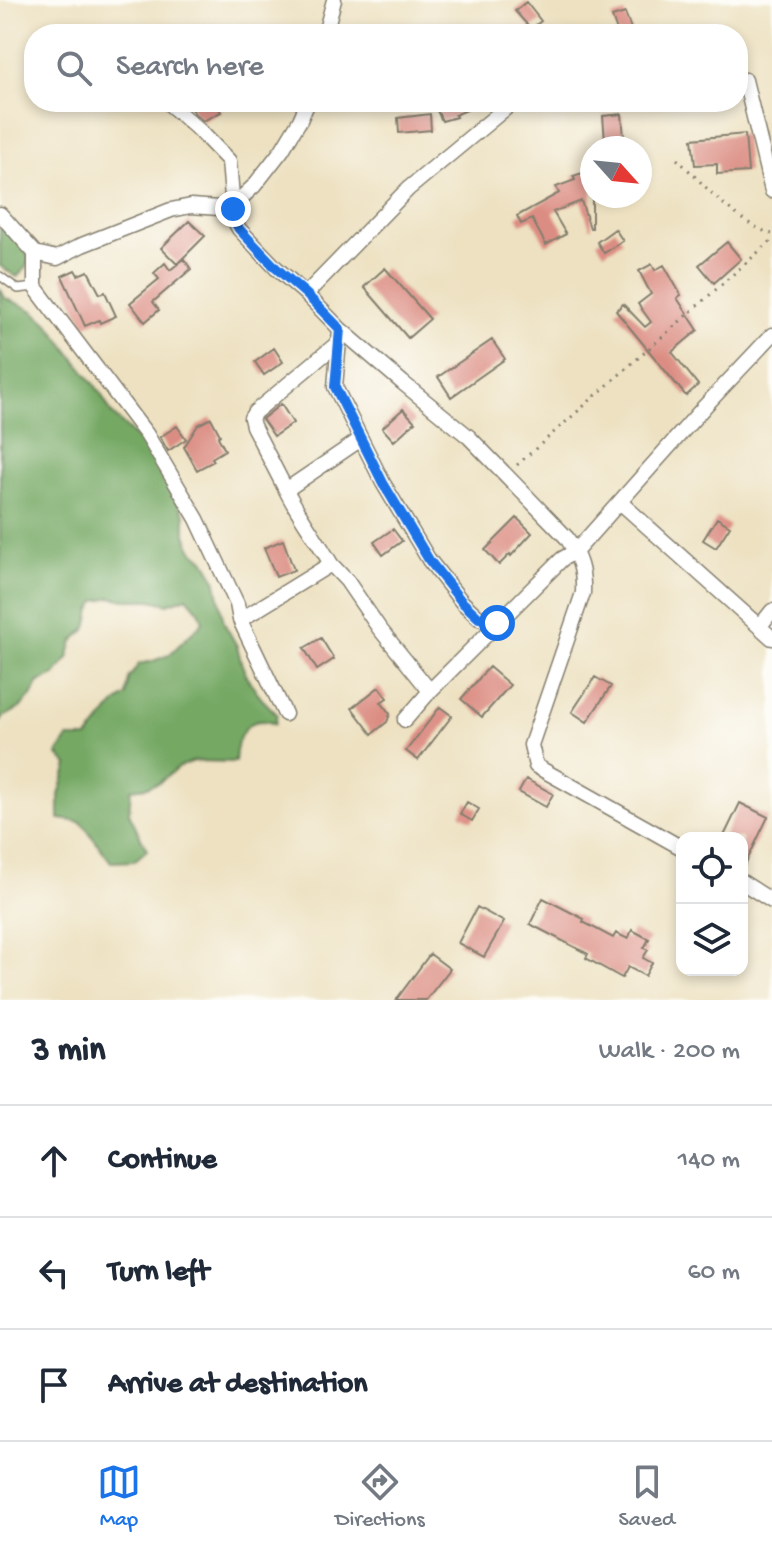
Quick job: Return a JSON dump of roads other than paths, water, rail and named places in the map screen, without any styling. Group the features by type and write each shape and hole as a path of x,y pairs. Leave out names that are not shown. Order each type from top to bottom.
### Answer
{"street":[{"path":"328,24 334,0"},
{"path":"748,92 772,191"},
{"path":"178,112 229,161 233,218 239,229 306,294 339,335 469,437 576,551 584,573 583,593 531,745 536,766 676,845"},
{"path":"233,209 282,150 304,112"},
{"path":"306,294 408,189 501,112"},
{"path":"0,214 35,253 57,258 171,210 191,206 233,209"},
{"path":"35,253 35,287 147,435 197,519 285,714"},
{"path":"339,335 335,387 383,483 429,560 462,602 479,618 497,623"},
{"path":"339,335 255,412 251,418 253,426 298,513 312,530 331,564 430,691"},
{"path":"405,720 497,623 562,559 576,551 772,335"},
{"path":"286,490 361,439"},
{"path":"620,502 772,638"},
{"path":"240,620 331,564"},
{"path":"760,626 772,611"},
{"path":"748,886 772,901"}],"lane":[{"path":"0,276 18,289 35,287"}]}
